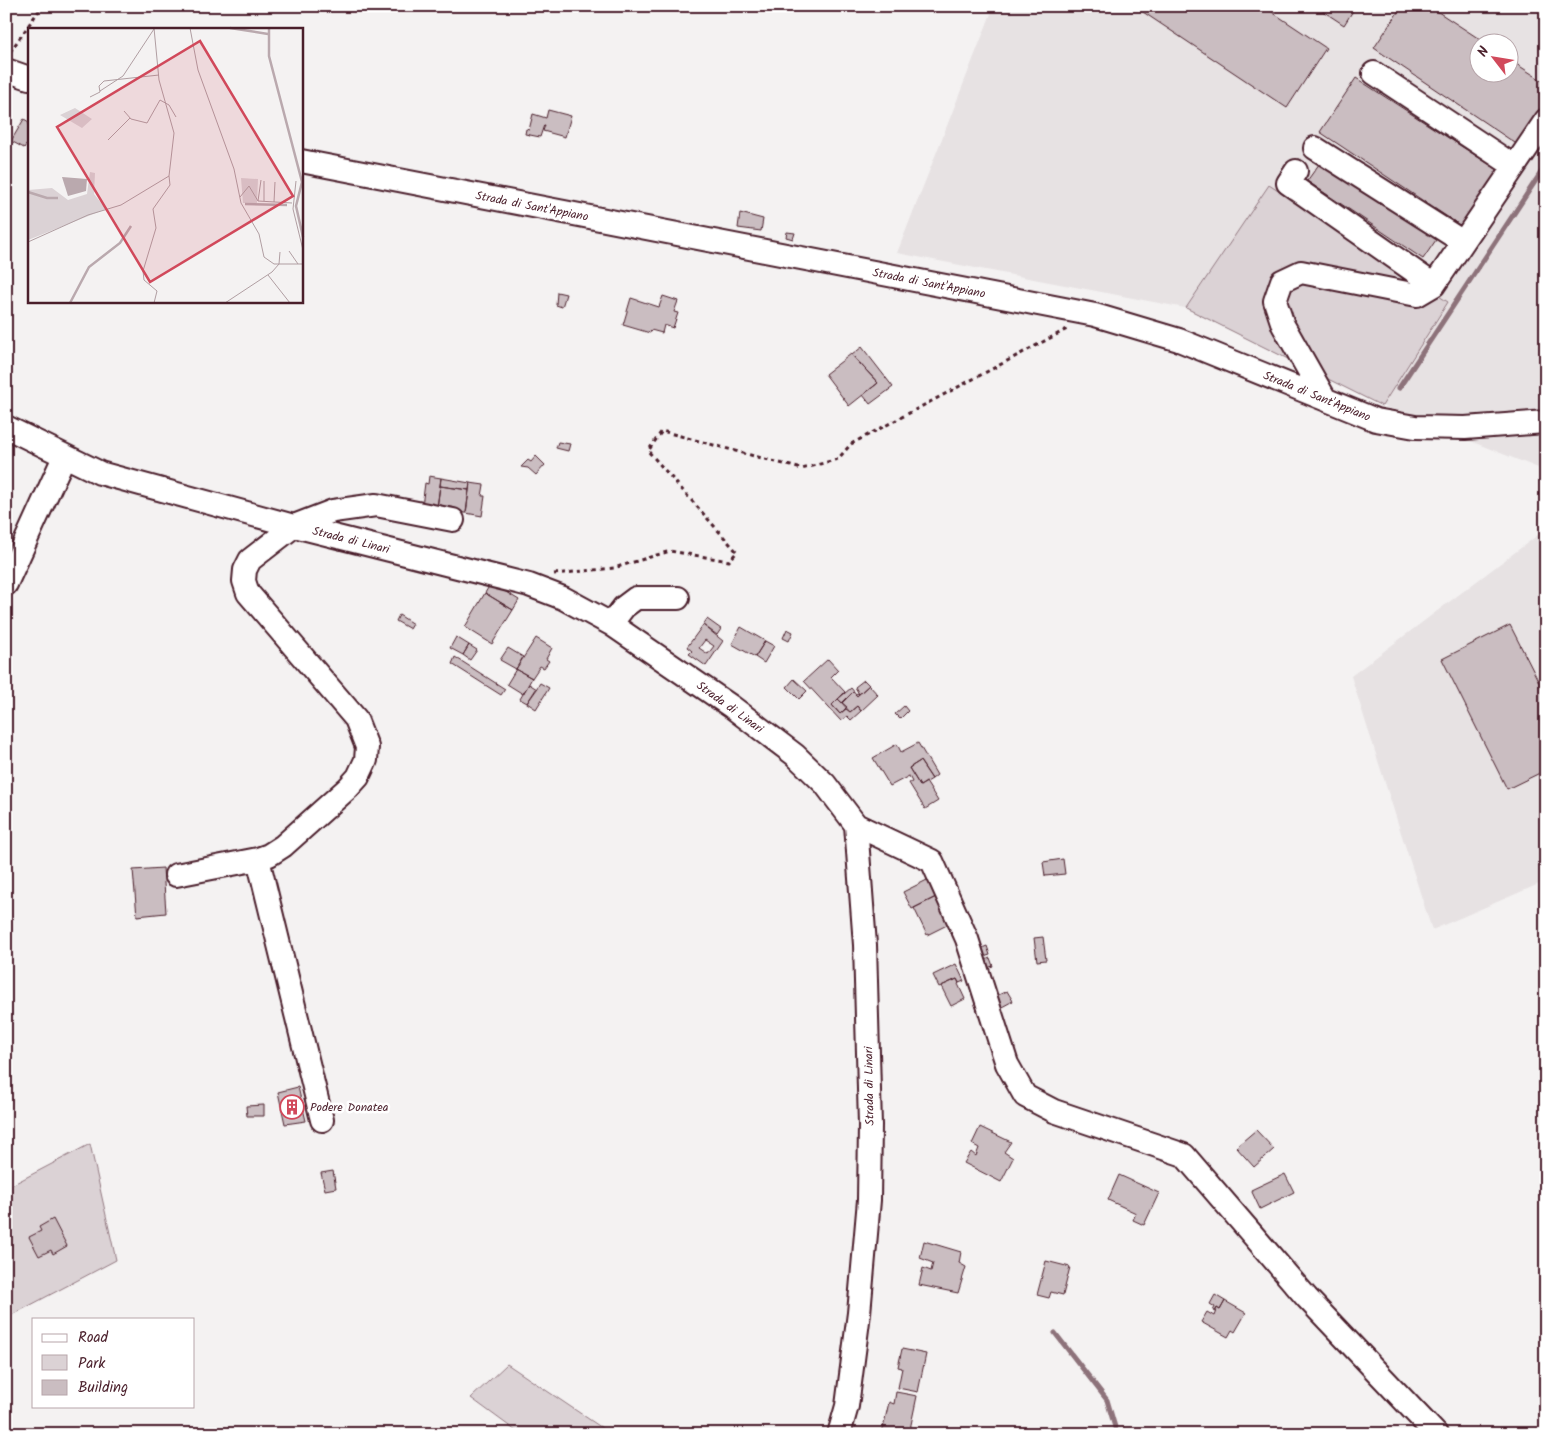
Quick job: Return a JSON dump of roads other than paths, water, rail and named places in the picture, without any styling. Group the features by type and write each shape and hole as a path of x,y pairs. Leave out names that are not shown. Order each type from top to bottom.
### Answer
{"street":[{"path":"6,70 28,78"},
{"path":"1374,73 1514,166"},
{"path":"1325,399 1283,325 1275,301 1282,281 1301,272 1417,295 1434,285 1546,120"},
{"path":"1316,148 1463,242"},
{"name":"Strada di Sant'Appiano","path":"302,161 1095,315 1179,340 1376,420 1415,427 1465,428 1546,422"},
{"path":"1296,171 1288,183 1434,285"},
{"name":"Strada di Linari","path":"6,427 100,474 294,526 529,585 563,598 610,624 732,707 795,755 825,784 856,825 866,955 870,1125 868,1200 860,1313 847,1406 839,1434"},
{"path":"6,584 64,457"},
{"path":"176,874 258,859 269,855 283,846 348,788 358,777 366,760 367,748 356,719 248,593 244,581 245,570 250,560 294,526 333,511 376,505 454,520"},
{"path":"610,624 636,598 678,598"},
{"path":"856,825 932,861 967,939 1007,1064 1026,1096 1054,1111 1184,1155 1307,1298 1436,1434"},
{"path":"258,859 322,1120"}],"waterway":[{"path":"1399,388 1546,165"},
{"path":"1055,1333 1107,1400 1117,1434"}],"place":[{"name":"Podere Donatea","path":"292,1107"}]}
